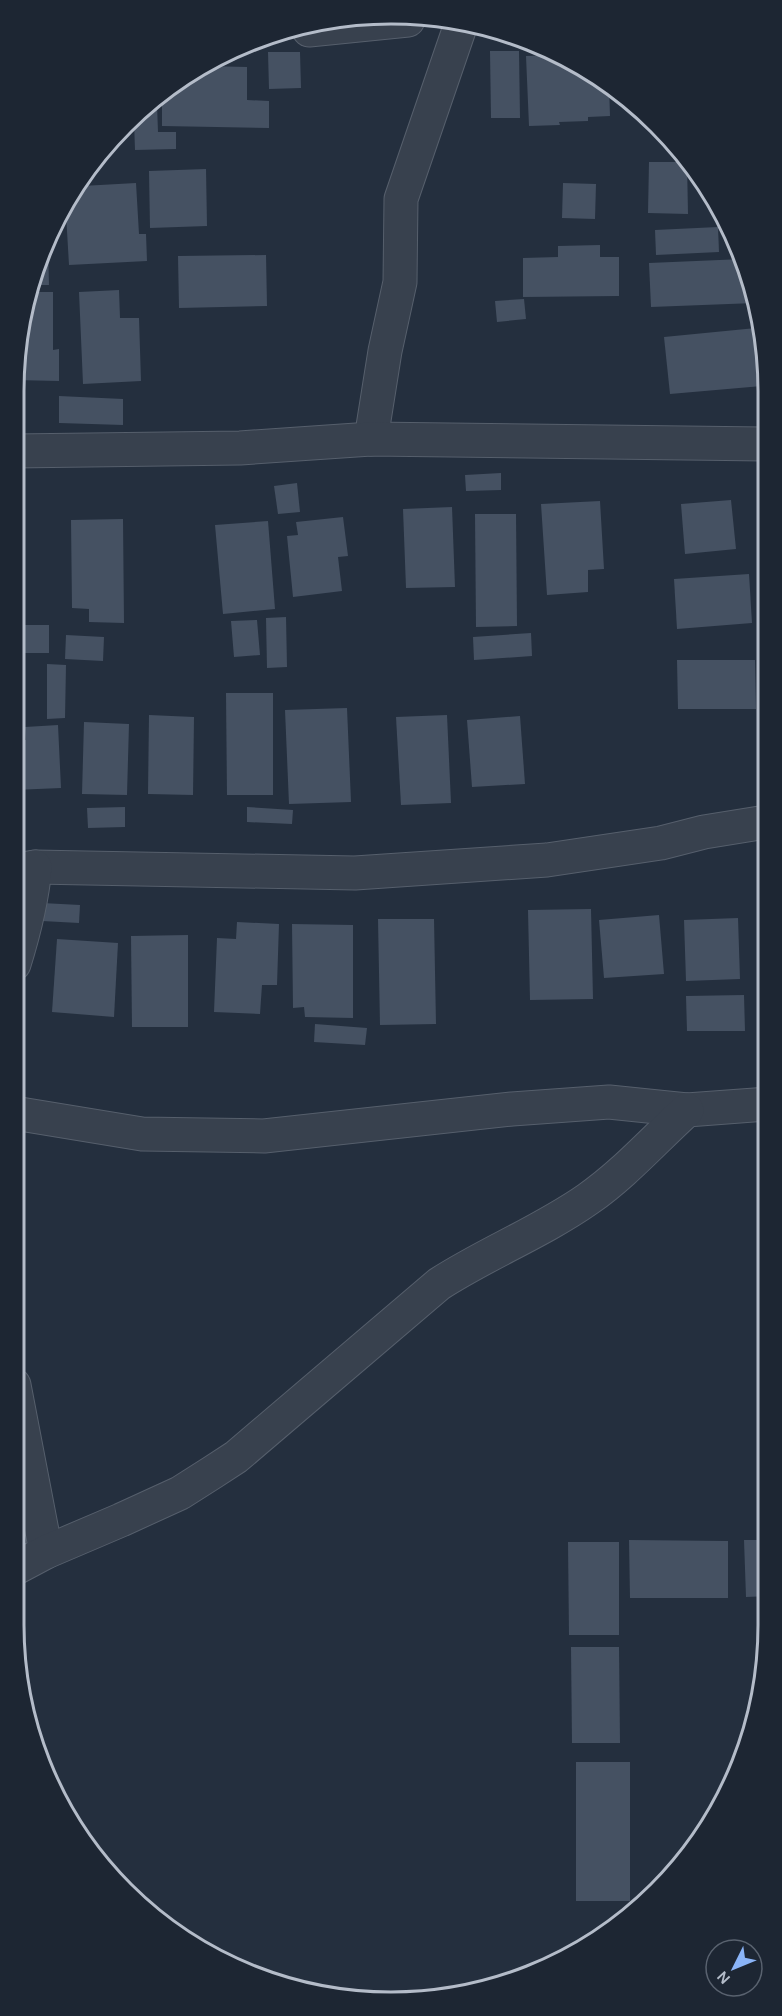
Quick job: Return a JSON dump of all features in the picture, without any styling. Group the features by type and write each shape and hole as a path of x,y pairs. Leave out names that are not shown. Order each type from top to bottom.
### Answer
{"street":[{"path":"371,439 385,351 400,282 401,199 459,30"},
{"path":"24,451 240,448 371,439 758,444"},
{"path":"24,929 32,894 24,868 355,873 547,860 661,843 705,832 758,823"},
{"path":"24,1115 142,1134 264,1136 512,1109 609,1102 687,1110 758,1105"},
{"path":"24,1564 180,1493 236,1457 439,1284 548,1224 588,1199 687,1110"},
{"path":"24,1437 46,1552"}],"building":[{"path":"490,51 519,51 520,118 491,118"},
{"path":"268,52 300,52 301,88 269,89"},
{"path":"526,56 539,56 575,73 595,86 609,97 610,116 588,117 588,121 559,122 560,125 529,126"},
{"path":"221,66 247,67 247,100 269,101 269,128 162,126 162,105 187,86"},
{"path":"157,109 158,132 176,132 176,149 135,150 134,128"},
{"path":"649,162 677,162 687,175 688,214 648,213"},
{"path":"206,169 207,226 150,228 149,171"},
{"path":"136,183 139,234 146,234 147,261 69,265 66,220 87,186"},
{"path":"563,183 596,184 595,219 562,218"},
{"path":"718,227 719,252 656,255 655,230"},
{"path":"600,245 600,257 619,257 619,296 523,297 523,258 558,257 558,246"},
{"path":"266,255 267,306 179,308 178,256"},
{"path":"733,259 747,303 651,307 649,263"},
{"path":"48,260 49,285 40,285"},
{"path":"119,290 120,318 139,318 141,381 83,384 79,292"},
{"path":"38,292 53,292 53,350 59,349 59,381 24,380 27,343"},
{"path":"524,299 526,319 497,322 495,301"},
{"path":"753,328 758,386 670,394 664,337"},
{"path":"59,396 123,399 123,425 59,423"},
{"path":"501,473 501,490 466,491 465,475"},
{"path":"297,483 300,512 278,514 274,486"},
{"path":"731,500 736,549 685,554 681,504"},
{"path":"600,501 604,569 588,570 588,592 547,595 541,504"},
{"path":"452,507 455,587 406,588 403,509"},
{"path":"475,514 516,514 517,626 476,627"},
{"path":"343,517 348,556 338,557 342,591 293,597 287,536 298,535 296,522"},
{"path":"123,519 124,623 89,622 89,609 72,608 71,520"},
{"path":"268,521 275,609 223,614 215,525"},
{"path":"749,574 752,623 677,629 674,579"},
{"path":"286,617 287,667 267,668 266,618"},
{"path":"257,620 260,655 234,657 231,621"},
{"path":"24,625 49,625 49,653 24,653"},
{"path":"531,633 532,656 474,660 473,637"},
{"path":"66,635 104,637 103,661 65,659"},
{"path":"677,660 755,660 756,709 678,709"},
{"path":"47,664 66,665 65,718 47,719"},
{"path":"226,693 273,693 273,795 227,795"},
{"path":"347,708 351,802 289,804 285,710"},
{"path":"149,715 194,717 193,795 148,794"},
{"path":"447,715 451,803 401,805 396,717"},
{"path":"520,716 525,784 472,787 467,720"},
{"path":"84,722 129,724 127,795 82,794"},
{"path":"58,725 61,788 24,790 25,727"},
{"path":"125,807 125,827 88,828 87,808"},
{"path":"247,807 293,810 292,824 247,822"},
{"path":"42,903 80,905 79,923 42,921"},
{"path":"591,909 593,999 530,1000 528,910"},
{"path":"659,915 664,974 604,978 599,920"},
{"path":"738,918 740,979 686,981 684,920"},
{"path":"378,919 434,919 436,1024 380,1025"},
{"path":"237,922 279,924 277,985 262,985 260,1014 214,1012 217,938 236,939"},
{"path":"292,924 353,925 353,1018 305,1017 304,1007 293,1008"},
{"path":"188,935 188,1027 132,1027 131,936"},
{"path":"57,939 118,943 114,1017 52,1012"},
{"path":"744,995 745,1031 687,1031 686,996"},
{"path":"315,1024 367,1028 365,1045 314,1042"},
{"path":"629,1540 728,1541 728,1598 630,1598"},
{"path":"744,1540 758,1540 758,1596 746,1597"},
{"path":"568,1542 619,1542 619,1635 569,1635"},
{"path":"571,1647 619,1647 620,1743 572,1743"},
{"path":"576,1762 630,1762 630,1901 576,1901"}]}
